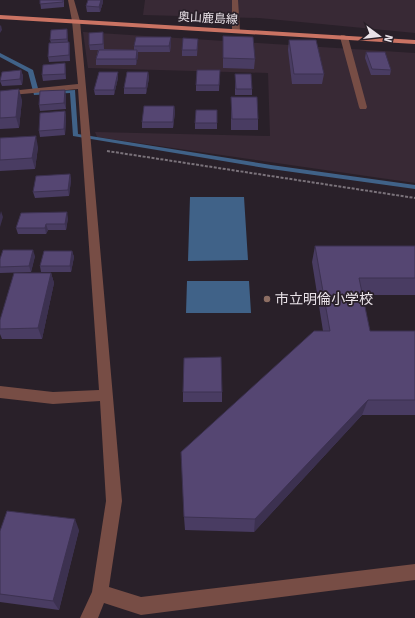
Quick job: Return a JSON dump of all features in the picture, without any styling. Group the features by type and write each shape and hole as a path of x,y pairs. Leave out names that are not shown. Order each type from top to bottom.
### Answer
{"main road":[{"name":"奥山鹿島線","path":"0,17 415,42"}],"street":[{"path":"72,0 76,21 82,86 114,501 100,593 89,618"},
{"path":"235,0 236,31"},
{"path":"344,37 363,107"},
{"path":"0,94 82,86"},
{"path":"0,392 54,398 106,395"},
{"path":"100,593 141,606 415,572"}],"path":[{"path":"86,142 415,198"}],"shaded area":[{"path":"145,0 415,0 415,33 259,18 143,15"},
{"path":"83,32 415,53 415,183 97,137 95,132 270,136 268,73 88,68"}],"water":[{"path":"190,197 244,197 248,260 188,261"},
{"path":"187,281 249,281 251,313 186,313"}],"building":[{"path":"40,0 63,0 63,2 40,4"},
{"path":"88,0 101,0 99,7 86,6"},
{"path":"67,29 67,39 50,40 51,30"},
{"path":"103,32 103,44 89,45 89,33"},
{"path":"223,36 253,37 255,59 223,58"},
{"path":"136,37 171,37 169,46 134,46"},
{"path":"183,38 198,39 197,50 182,50"},
{"path":"289,40 316,40 324,74 294,74"},
{"path":"69,42 69,55 48,57 49,43"},
{"path":"99,50 137,50 136,59 96,59"},
{"path":"366,52 385,52 391,70 372,69"},
{"path":"65,63 65,74 42,75 43,65"},
{"path":"21,70 20,79 0,81 2,72"},
{"path":"197,70 220,70 219,85 196,85"},
{"path":"99,72 118,72 114,90 94,90"},
{"path":"127,72 148,72 146,88 124,88"},
{"path":"235,74 251,74 252,89 236,89"},
{"path":"19,89 16,117 0,118 0,91"},
{"path":"65,90 64,103 39,105 40,91"},
{"path":"231,97 257,97 258,119 232,119"},
{"path":"144,106 174,106 173,122 142,122"},
{"path":"196,110 217,110 217,123 195,123"},
{"path":"65,111 64,129 39,131 40,113"},
{"path":"36,136 32,158 0,160 0,138"},
{"path":"70,174 68,190 33,192 36,176"},
{"path":"67,212 65,224 46,224 45,228 16,228 21,213"},
{"path":"315,246 415,246 415,278 359,278 370,331 415,331 415,400 368,400 255,519 184,517 181,452 314,331 330,331"},
{"path":"3,250 33,250 29,266 0,267 0,259"},
{"path":"44,251 72,251 70,266 40,266"},
{"path":"14,273 51,273 38,328 0,329 0,320"},
{"path":"221,357 222,392 183,392 184,358"},
{"path":"7,511 75,519 53,601 0,594 0,531"}],"waterway":[{"path":"0,55 31,71 36,94 73,91 75,135 271,167 415,187"}],"place":[{"name":"市立明倫小学校","path":"267,299"}]}
